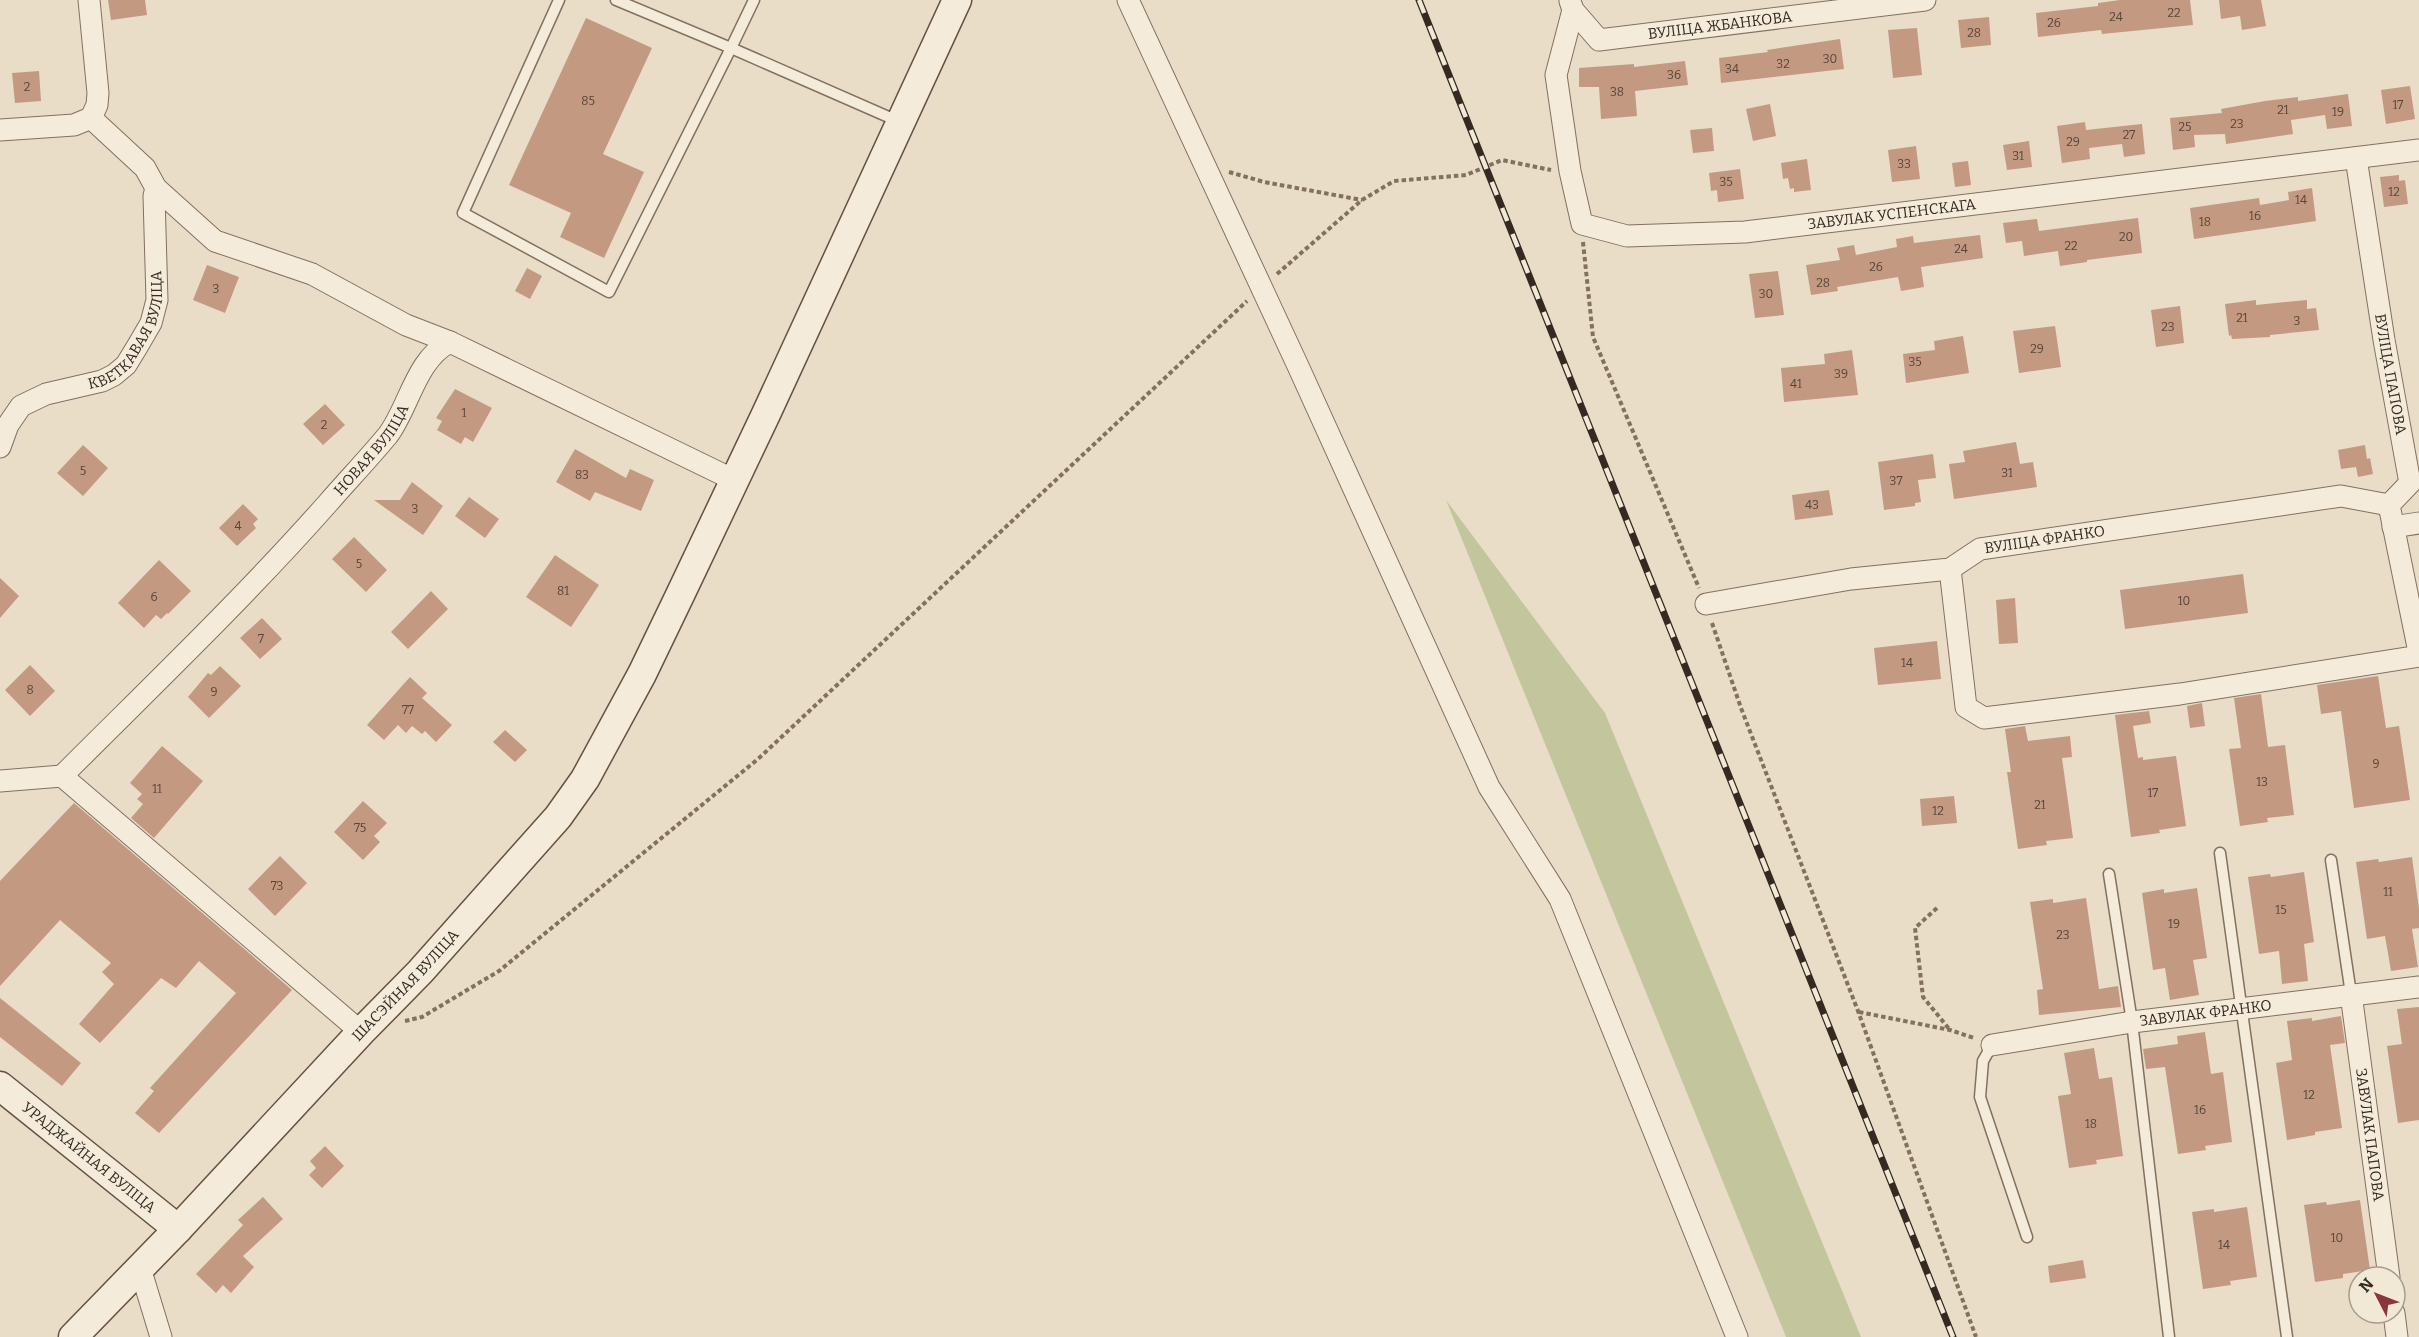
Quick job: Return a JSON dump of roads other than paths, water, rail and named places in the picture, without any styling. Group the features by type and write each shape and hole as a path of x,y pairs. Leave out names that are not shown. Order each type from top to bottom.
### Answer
{"main road":[{"name":"ШАСЭЙНАЯ ВУЛІЦА","path":"73,1337 420,972 558,817 590,769 642,674 957,0"},
{"name":"УРАДЖАЙНАЯ ВУЛІЦА","path":"2,1092 178,1229"}],"street":[{"path":"0,130 74,125 91,118 97,105 98,93 88,0"},
{"path":"1128,0 1262,287 1489,787 1560,899 1737,1337"},
{"name":"ВУЛІЦА ЖБАНКОВА","path":"1571,5 1599,40 1873,3 1925,0"},
{"name":"ЗАВУЛАК УСПЕНСКАГА","path":"1571,5 1556,75 1570,171 1582,224 1627,237 1745,232 2419,150"},
{"path":"91,118 145,168 156,188 215,241 312,274 405,325 450,342 734,480"},
{"name":"ВУЛІЦА ПАПОВА","path":"2356,158 2383,333 2410,483 2389,505"},
{"name":"КВЕТКАВАЯ ВУЛІЦА","path":"0,447 8,424 21,406 46,394 102,381 114,375 126,364 137,347 151,323 157,300 154,196 156,188"},
{"name":"НОВАЯ ВУЛІЦА","path":"62,776 298,537 387,435 402,414 425,366 441,346 450,342"},
{"name":"ВУЛІЦА ФРАНКО","path":"1706,604 1851,579 1950,569 1980,549 2341,496 2389,505"},
{"path":"1950,569 1966,707 1984,718 2180,694 2419,654 2389,505"},
{"path":"2393,527 2419,523"},
{"path":"0,781 62,776 361,1032"},
{"name":"ЗАВУЛАК ФРАНКО","path":"1992,1045 2132,1022 2419,987"},
{"name":"ЗАВУЛАК ПАПОВА","path":"2351,994 2387,1265"},
{"path":"140,1268 161,1337"}],"lane":[{"path":"559,0 463,213 609,292 754,0"},
{"path":"616,0 900,122"},
{"path":"2220,853 2287,1337"},
{"path":"2331,860 2351,994"},
{"path":"2109,874 2132,1022 2169,1337"},
{"path":"1992,1045 1983,1060 1980,1096 2027,1237"}],"railway":[{"path":"1419,0 1953,1337"}]}
